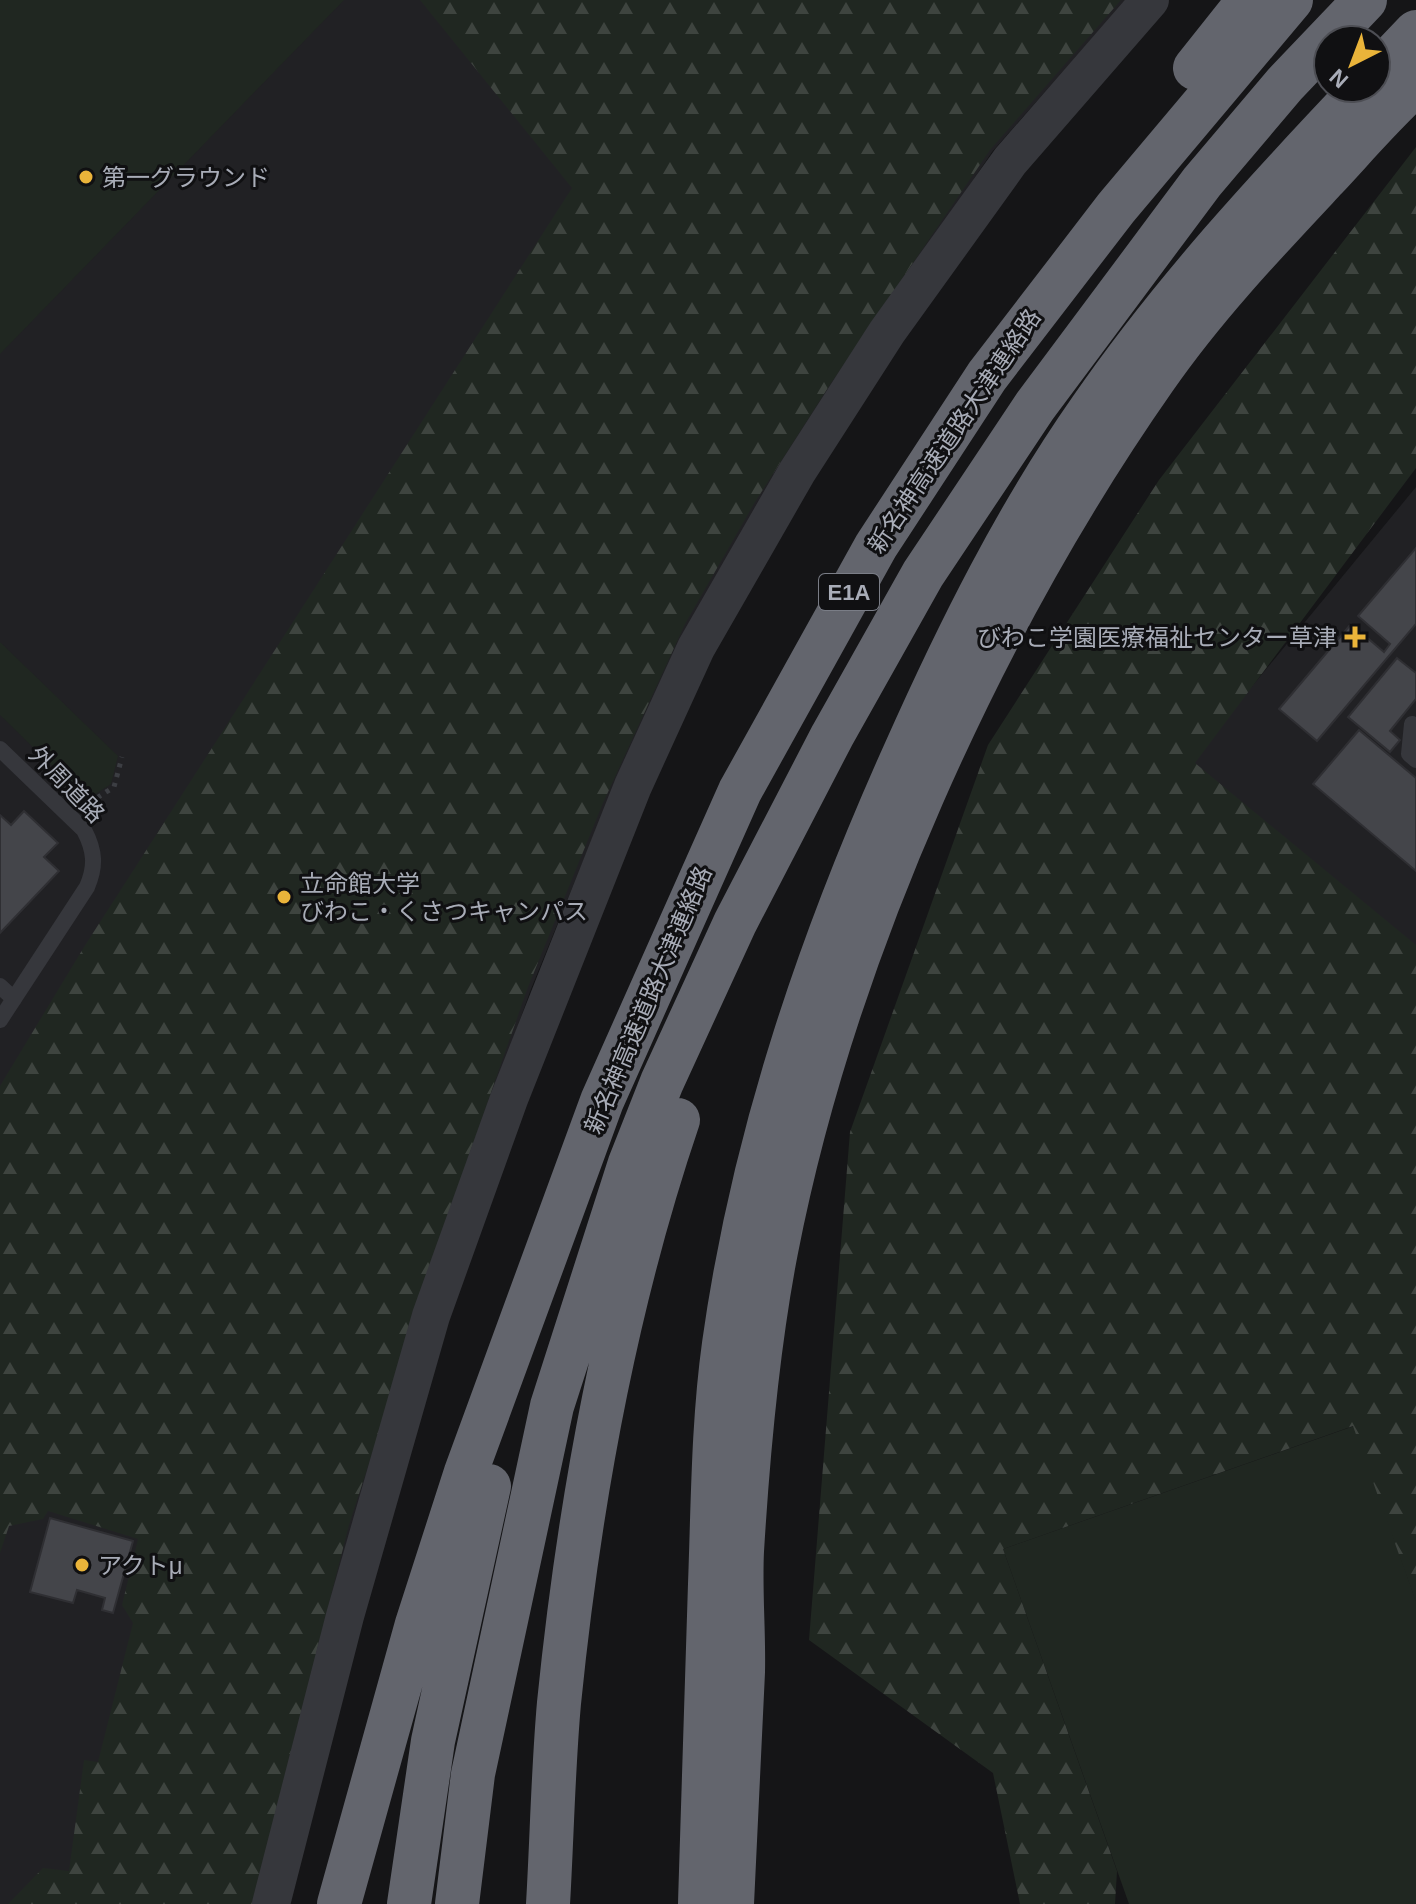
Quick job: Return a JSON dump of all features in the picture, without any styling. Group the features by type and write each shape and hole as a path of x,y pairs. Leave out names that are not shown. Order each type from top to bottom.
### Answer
{"highway":[{"path":"1035,310 1181,85 1249,0"},
{"name":"新名神高速道路大津連絡路","path":"544,1264 602,1101 740,791 876,546 1035,310 1196,110 1291,0"},
{"name":"E1A","path":"789,822 832,736 923,574 1035,406 1202,182 1285,84 1365,0"},
{"path":"1392,57 1416,32"},
{"path":"732,1904 743,1668 742,1555 756,1399 776,1252 814,1096 868,934 927,789 974,687 1073,504 1157,375 1247,262 1416,84"},
{"path":"700,1904 715,1435 724,1343 759,1157 809,989 862,847 960,627 1021,520 1089,410 1164,310 1267,189 1348,104"},
{"path":"457,1904 476,1759 552,1406 588,1286 662,1082 735,923 789,822"},
{"path":"548,1904 559,1705 581,1527 606,1382 659,1174 714,1012 789,822"},
{"path":"339,1904 417,1624 466,1472 544,1264"},
{"path":"409,1904 433,1741 452,1650 544,1264"}],"street":[{"path":"271,1904 345,1616 431,1316 520,1070 633,786 696,648 797,472 887,332 1010,161 1150,0"}],"lane":[{"path":"1412,724 1409,754 1416,760"},
{"name":"外周道路","path":"0,749 84,830 94,855 87,887 0,1020"},
{"path":"0,986 14,999"}],"path":[{"path":"88,804 114,787 122,757"}],"shaded area":[{"name":"立命館大学 びわこ・くさつキャンパス","path":"0,0 1126,0 992,152 835,385 606,805 531,989 462,1182 255,1904 0,1904"},
{"name":"びわこ学園医療福祉センター草津","path":"1416,487 1416,995 1170,786"}],"green space":[{"name":"第一グラウンド","path":"0,0 344,0 0,354"},
{"name":"立命館大学 びわこ・くさつキャンパス","path":"420,0 1121,0 990,150 831,383 755,502 685,624 603,803 528,987 460,1181 349,1525 252,1904 8,1904 43,1868 69,1871 84,1760 98,1762 133,1623 122,1605 138,1539 48,1511 43,1519 9,1526 0,1553 0,1086 84,947 572,188"},
{"path":"1416,147 1416,468 1195,763 1416,945 1416,1602 1353,1426 1003,1549 1117,1871 1115,1904 1020,1904 993,1773 809,1640 850,1132 988,745 1159,480"},
{"path":"0,642 118,756 111,784 91,797 84,797 0,715"},
{"path":"1354,1426 1416,1601 1416,1904 1129,1904 1003,1549"}],"building":[{"path":"1416,548 1416,624 1317,741 1279,709 1351,624 1384,652 1390,644 1358,616"},
{"path":"1397,658 1416,673 1416,699 1390,731 1400,740 1390,752 1348,717"},
{"path":"1359,730 1416,778 1416,871 1313,784"},
{"path":"24,811 58,843 44,857 59,871 0,933 0,815 11,825"},
{"name":"アクトμ","path":"50,1518 133,1541 113,1613 102,1610 105,1598 77,1590 73,1603 30,1592"}],"place":[{"name":"第一グラウンド","path":"86,177"},
{"name":"びわこ学園医療福祉センター草津","path":"1355,637"},
{"name":"立命館大学 びわこ・くさつキャンパス","path":"284,897"},
{"name":"アクトμ","path":"82,1565"}]}
